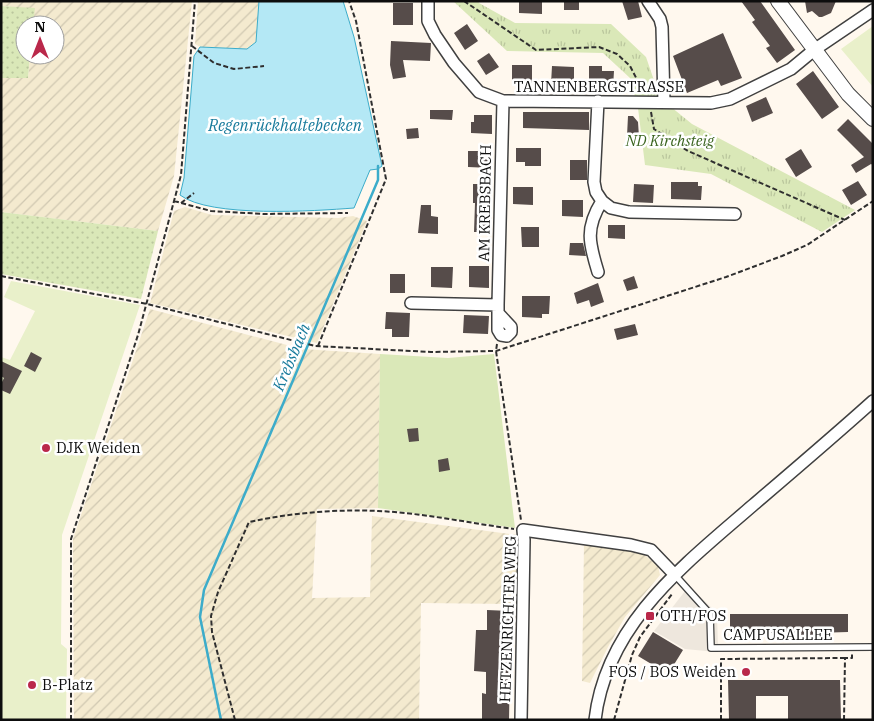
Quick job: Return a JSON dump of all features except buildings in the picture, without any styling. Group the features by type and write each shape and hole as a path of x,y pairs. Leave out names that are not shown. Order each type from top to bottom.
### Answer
{"street":[{"name":"TANNENBERGSTRASSE","path":"428,1 428,21 454,63 479,92 503,101 711,103 730,99 791,69 814,50 873,10"},
{"path":"648,1 660,19 662,26 664,102"},
{"path":"778,1 848,94 873,119"},
{"name":"AM KREBSBACH","path":"411,303 498,309 503,101"},
{"path":"598,101 594,182 596,192 602,201 611,208 629,212 735,214"},
{"path":"598,272 592,252 590,236 594,214 602,201"},
{"path":"596,720 598,701 604,677 624,638 638,616 674,574 873,401"},
{"name":"HETZENRICHTER WEG","path":"521,720 523,530 651,550 674,574"}],"lane":[{"name":"CAMPUSALLEE","path":"674,574 710,614 711,648 873,647"}],"path":[{"path":"71,720 71,539 147,304 181,175 195,1"},
{"path":"317,346 386,179 356,21 349,1"},
{"path":"471,7 472,1"},
{"path":"192,46 214,63 234,69 264,66"},
{"path":"181,203 194,193"},
{"path":"174,201 211,212 273,214 348,213"},
{"path":"1,276 147,304 317,346 431,352 496,351 726,277 782,256 807,245 873,201"},
{"path":"234,720 212,632 211,616 218,592 249,522 276,516 332,511 377,511 523,530 496,351"},
{"path":"614,720 632,655 640,637 674,592"},
{"path":"721,720 721,659 852,658 852,647"},
{"path":"844,720 845,658"}],"shaded area":[{"path":"1,1 192,1 174,176 158,231 1,212 1,78 28,78 29,65 65,65 65,15 34,15 34,9 1,6"},
{"path":"198,1 259,1 257,42 247,49 200,47 195,44"},
{"path":"185,207 212,215 338,218 353,216 367,221 317,343 150,303 174,211"},
{"path":"150,309 302,349 380,354 378,508 317,509 312,598 370,597 372,516 517,535 518,604 421,603 419,720 74,720 73,539"},
{"path":"584,544 641,552 658,566 660,575 625,617 590,683 582,681"},
{"path":"689,586 717,613 718,648 716,652 685,649 654,631"}],"green space":[{"name":"ND Kirchsteig","path":"453,1 478,1 515,23 611,24 646,57 660,98 692,124 855,210 822,232 711,174 645,165 638,108 630,78 603,53 507,51"},
{"path":"1,6 35,8 34,15 15,15 15,65 29,65 28,78 1,78"},
{"path":"873,26 873,87 841,49"},
{"path":"1,212 158,231 141,299 1,274"},
{"name":"DJK Weiden","path":"11,281 140,305 62,535 61,644 67,649 66,720 1,720 1,357 10,360 35,311 4,297"},
{"path":"380,354 448,358 494,354 515,528 378,508"}],"water":[{"name":"Regenrückhaltebecken","path":"259,1 343,1 354,37 382,166 378,169 370,170 354,208 290,211 238,210 194,202 180,195 184,178 194,56 200,47 247,49 256,42"}],"waterway":[{"name":"Krebsbach","path":"221,720 200,617 204,590 378,180 378,166"}],"place":[{"name":"DJK Weiden","path":"46,448"},
{"name":"OTH/FOS","path":"650,616"},
{"name":"FOS / BOS Weiden","path":"746,672"},
{"name":"B-Platz","path":"32,685"}]}
